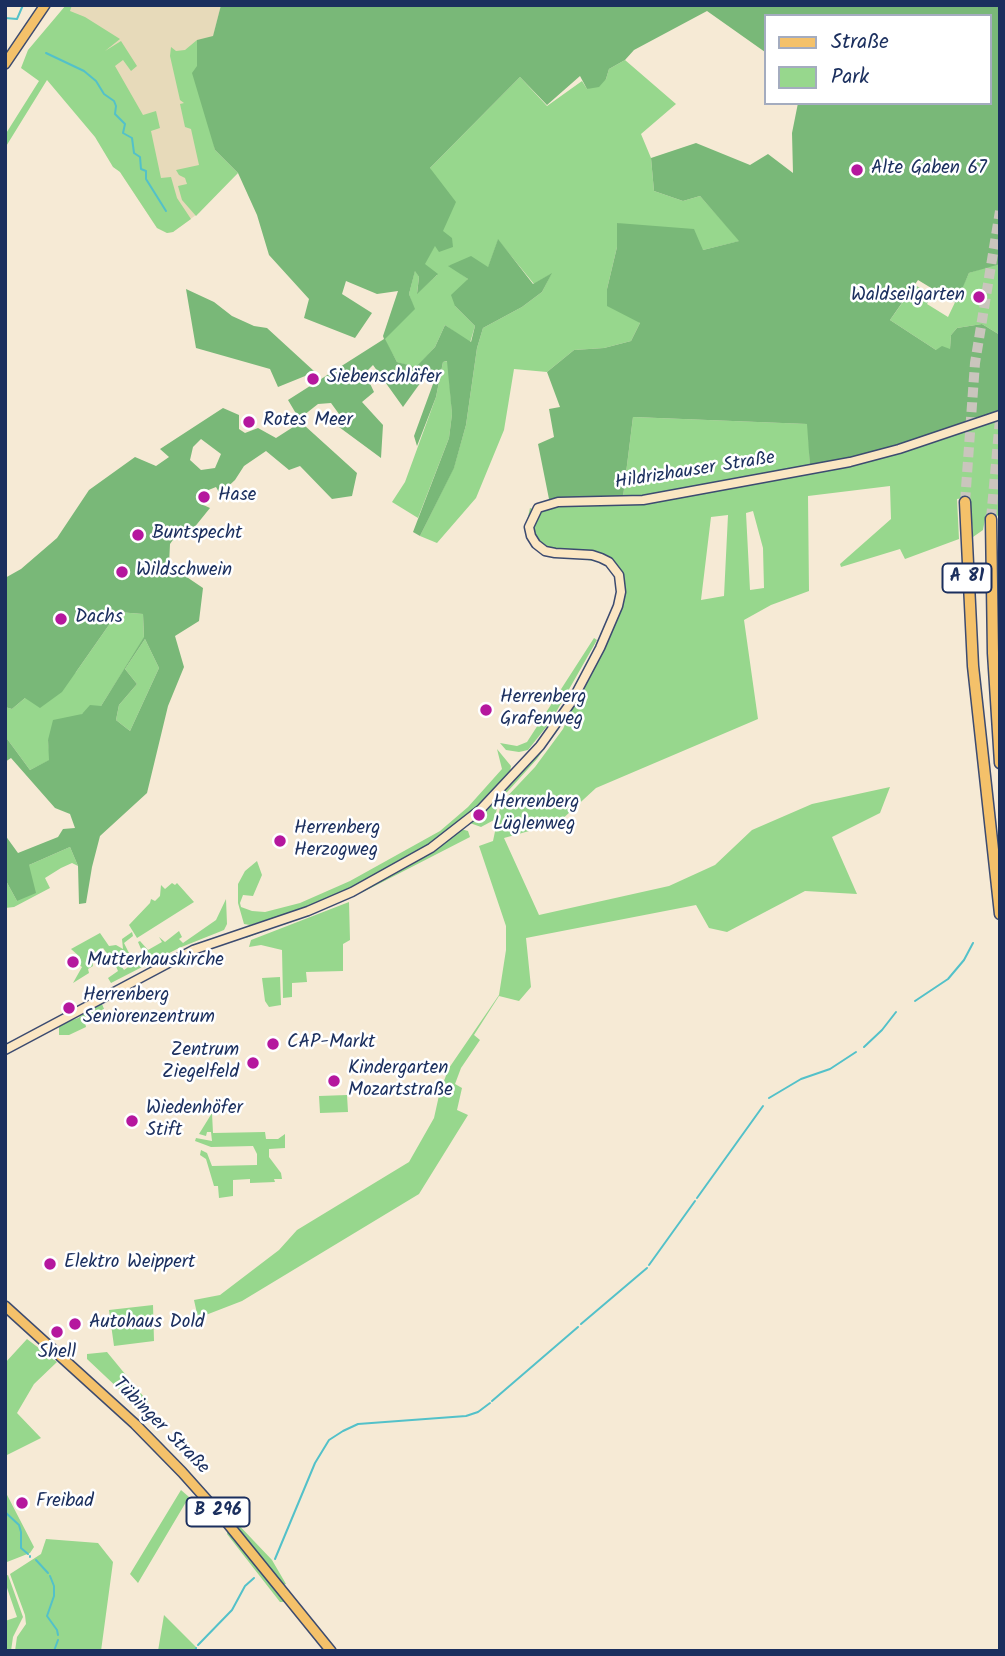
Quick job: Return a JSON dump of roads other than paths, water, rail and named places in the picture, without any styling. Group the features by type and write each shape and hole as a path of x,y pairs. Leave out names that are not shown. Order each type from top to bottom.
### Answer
{"highway":[{"name":"A 81","path":"965,502 974,680 1000,914"},
{"name":"A 81","path":"991,519 993,653 1000,763"}],"main road":[{"path":"5,64 45,5"},
{"name":"Hildrizhauser Straße","path":"5,1050 193,950 309,911 352,892 431,848 481,810 540,746 572,701 600,648 621,593 619,575 609,562 592,555 545,551 536,544 529,527 538,508 558,502 643,500 850,462 899,449 1000,415"},
{"name":"Tübinger Straße","path":"5,1306 135,1424 182,1472 224,1519 331,1651"}],"waterway":[{"path":"5,18 17,19 23,5"},
{"path":"46,53 84,71 96,81 104,94 114,101 115,114 125,124 123,133 132,138 134,153 140,157 141,169 146,171 146,179 166,211"},
{"path":"915,1001 948,979 964,960 973,943"},
{"path":"864,1047 896,1012"},
{"path":"769,1098 801,1079 830,1069 856,1052"},
{"path":"697,1198 763,1106"},
{"path":"649,1265 695,1201"},
{"path":"581,1324 647,1268"},
{"path":"492,1401 578,1327"},
{"path":"275,1559 315,1463 329,1440 358,1424 466,1416 478,1412 490,1403"},
{"path":"5,1512 19,1525 21,1548 28,1554"},
{"path":"36,1560 48,1573"},
{"path":"50,1576 54,1596 47,1616 58,1635"},
{"path":"198,1645 232,1610 245,1586 254,1578"},
{"path":"54,1651 58,1640"}],"tunnel":[{"path":"965,502 975,363 1000,211"},
{"path":"991,519 1000,419"}],"place":[{"name":"Alte Gaben 67","path":"857,170"},
{"name":"Waldseilgarten","path":"979,297"},
{"name":"Siebenschläfer","path":"313,379"},
{"name":"Rotes Meer","path":"249,422"},
{"name":"Hase","path":"204,497"},
{"name":"Buntspecht","path":"138,535"},
{"name":"Wildschwein","path":"122,572"},
{"name":"Dachs","path":"61,619"},
{"name":"Herrenberg Grafenweg","path":"486,710"},
{"name":"Herrenberg Lüglenweg","path":"479,815"},
{"name":"Herrenberg Herzogweg","path":"280,841"},
{"name":"Mutterhauskirche","path":"73,962"},
{"name":"Herrenberg Seniorenzentrum","path":"69,1008"},
{"name":"CAP-Markt","path":"273,1044"},
{"name":"Zentrum Ziegelfeld","path":"253,1063"},
{"name":"Kindergarten Mozartstraße","path":"334,1081"},
{"name":"Wiedenhöfer Stift","path":"132,1121"},
{"name":"Elektro Weippert","path":"50,1264"},
{"name":"Autohaus Dold","path":"75,1324"},
{"name":"Shell","path":"57,1332"},
{"name":"Freibad","path":"22,1503"}]}
